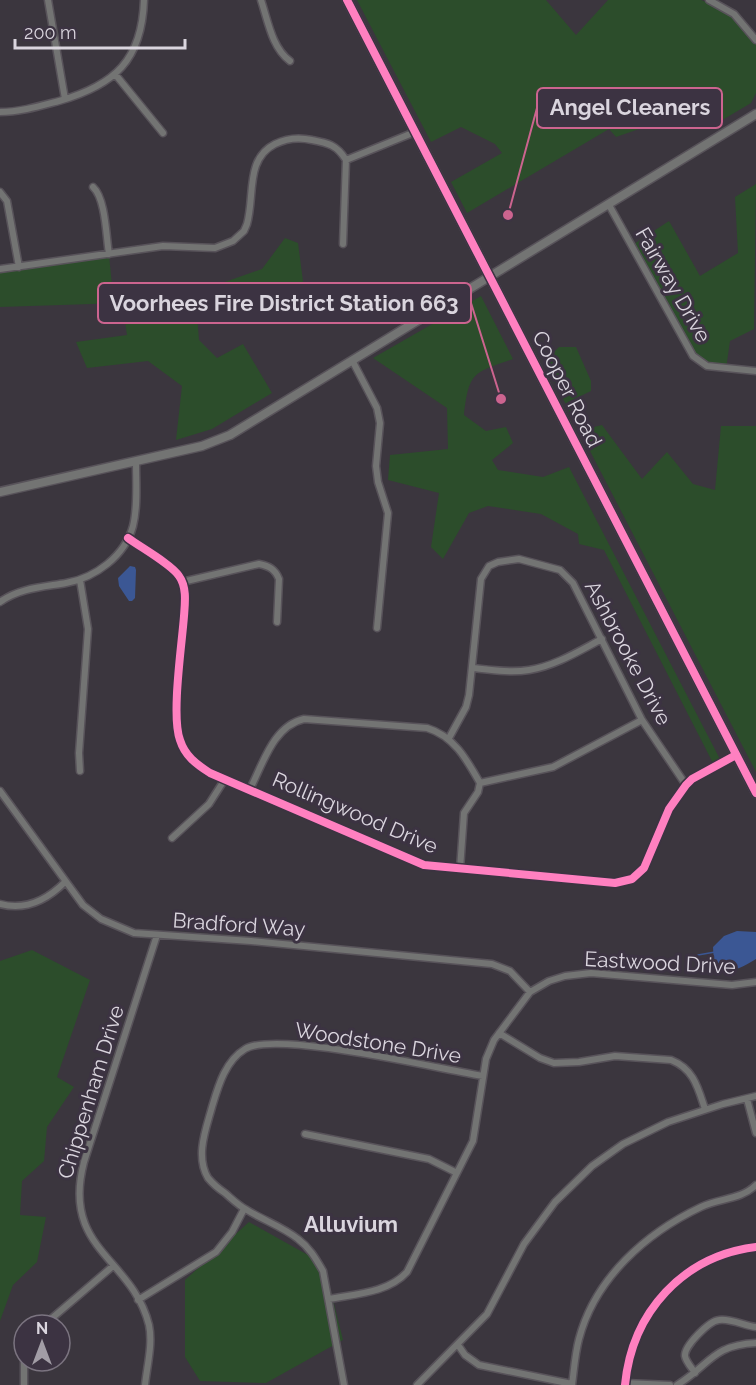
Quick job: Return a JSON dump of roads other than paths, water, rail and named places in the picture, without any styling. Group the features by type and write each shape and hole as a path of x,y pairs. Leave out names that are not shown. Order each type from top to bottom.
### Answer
{"street":[{"path":"48,0 65,99"},
{"path":"0,112 36,107 65,99 95,88 115,74 128,60 142,31 144,0"},
{"path":"261,0 276,45 280,52 291,61"},
{"name":"Cooper Road","path":"347,0 756,793"},
{"path":"709,0 734,14 756,39"},
{"path":"115,74 163,133"},
{"path":"0,492 202,446 230,435 756,114"},
{"path":"346,160 415,132"},
{"path":"0,269 163,246 215,248 233,241 248,224 254,173 258,159 268,148 287,139 304,138 331,144 340,150 346,160 343,244"},
{"path":"93,187 101,203 109,254"},
{"path":"0,192 7,201 19,267"},
{"name":"Fairway Drive","path":"609,205 693,356 707,366 756,371"},
{"path":"352,360 377,408 380,423 376,465 378,482 388,513 377,628"},
{"path":"0,602 18,592 80,580 111,561 133,527 136,462"},
{"path":"128,538 173,570 182,582 259,564 267,566 277,573 279,579 277,622"},
{"name":"Ashbrooke Drive","path":"449,738 466,707 473,669 481,579 489,567 505,560 519,559 560,570 573,583 642,720 686,785"},
{"path":"80,580 88,629 79,753 80,771"},
{"name":"Rollingwood Drive","path":"182,582 185,599 178,697 179,738 188,756 196,764 225,779 424,865 615,883 632,879 644,868 669,809 686,785 692,779 736,755"},
{"path":"473,669 517,671 538,669 602,639"},
{"path":"250,789 278,735 296,721 318,719 427,728 438,732 449,738 470,765 480,783 478,792 464,813 460,869"},
{"path":"480,783 553,767 642,720"},
{"path":"172,838 209,804 225,779"},
{"name":"Bradford Way","path":"0,791 83,904 101,919 134,933 251,941 492,964 510,971 530,992"},
{"path":"0,904 19,906 40,902 52,895 65,882"},
{"name":"Chippenham Drive","path":"145,1385 150,1332 138,1300 91,1237 83,1222 78,1201 79,1179 157,935"},
{"name":"Eastwood Drive","path":"328,1299 383,1288 400,1280 407,1272 470,1149 476,1130 486,1059 494,1040 530,992 549,981 565,976 591,973 732,985 756,982"},
{"path":"499,1032 540,1058 554,1063 579,1062 615,1056 671,1060 679,1063 691,1073 705,1109"},
{"name":"Woodstone Drive","path":"344,1385 323,1271 307,1246 291,1234 244,1209 209,1179 203,1163 202,1146 225,1071 242,1050 265,1044 333,1048 483,1076"},
{"path":"417,1385 487,1314 524,1244 555,1202 592,1166 623,1144 668,1122 705,1109 756,1096"},
{"path":"747,1100 756,1133"},
{"path":"305,1134 429,1159 457,1173"},
{"path":"458,1345 465,1355 479,1365 572,1384 582,1331 593,1306 609,1279 624,1260 679,1217 708,1203 744,1194 756,1185"},
{"path":"138,1300 222,1247 244,1209"},
{"path":"670,1385 625,1384 628,1362 637,1336 651,1311 663,1295 699,1264 725,1253 756,1247"},
{"path":"58,1313 113,1266"},
{"path":"695,1373 686,1358 686,1353 692,1341 708,1325 722,1319 756,1327"},
{"path":"677,1385 695,1373 714,1355 728,1347 756,1343"}],"water":[{"path":"130,566 135,567 136,570 135,598 132,601 129,601 119,586 118,578"},
{"path":"737,931 756,932 756,959 736,969 726,969 714,964 713,947 724,936"}],"waterway":[{"path":"698,955 715,952"}],"place":[{"name":"Angel Cleaners","path":"508,215"},
{"name":"Voorhees Fire District Station 663","path":"501,399"}],"district":[{"name":"Alluvium","path":"351,1224"}]}
